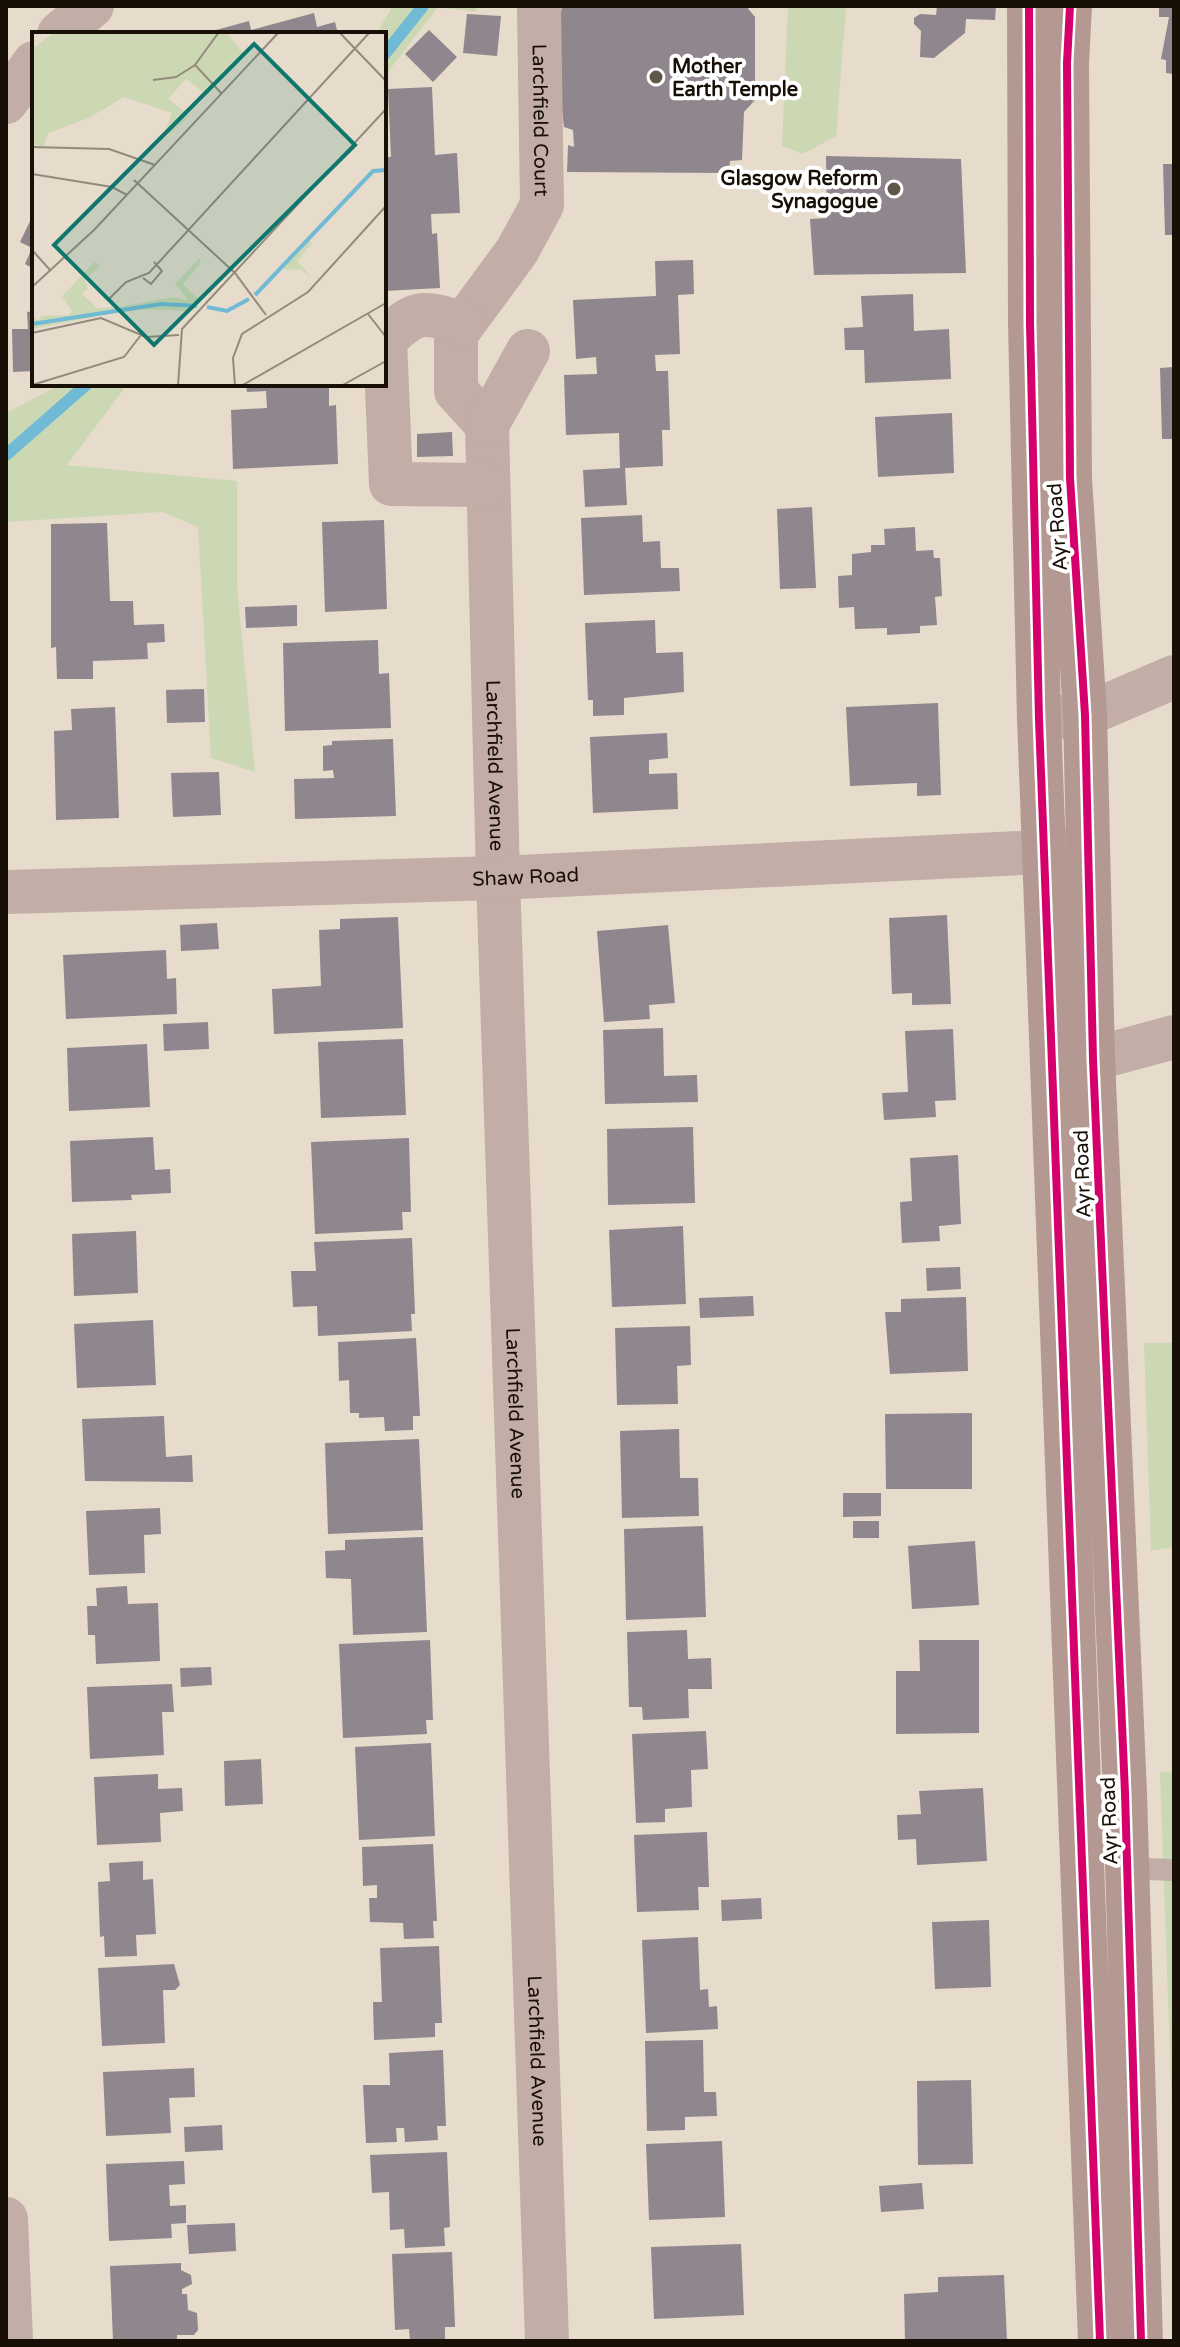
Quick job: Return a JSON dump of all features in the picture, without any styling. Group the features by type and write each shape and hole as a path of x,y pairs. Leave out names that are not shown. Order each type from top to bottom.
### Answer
{"main road":[{"name":"Ayr Road","path":"1029,6 1030,323 1045,851 1073,1060 1127,1868 1141,2341"},
{"name":"Ayr Road","path":"1070,6 1067,63 1070,478 1085,715 1088,850 1073,1060 1082,1868 1100,2341"}],"street":[{"path":"61,32 92,6"},
{"name":"Larchfield Court","path":"487,425 456,391 456,334 517,251 542,205 539,6"},
{"path":"6,102 32,66"},
{"path":"386,339 408,317 432,313 463,324"},
{"path":"386,364 391,484 488,485 487,425 528,351"},
{"name":"Larchfield Avenue","path":"488,485 498,878 547,2341"},
{"path":"1039,719 1085,715 1174,677"},
{"name":"Shaw Road","path":"6,892 498,878 1088,850"},
{"path":"1073,1060 1174,1037"},
{"path":"6,2219 11,2341"}],"lane":[{"path":"1082,1868 1174,1870"}],"green space":[{"path":"393,6 477,6 476,12 438,7 386,74 386,32 377,32"},
{"path":"788,6 846,6 836,136 803,154 782,146"},
{"path":"58,386 126,386 67,465 237,481 237,587 255,772 211,758 198,527 163,512 6,522 6,413"},
{"path":"140,386 179,386 177,389"},
{"path":"1144,1343 1174,1343 1174,1547 1151,1551"},
{"path":"1174,1771 1174,2170 1160,1772"}],"building":[{"name":"Mother Earth Temple","path":"562,6 746,6 755,17 755,100 744,112 742,160 730,161 729,173 567,172 568,145 574,147 573,130 564,127 555,54"},
{"path":"937,6 996,6 995,20 966,19 965,33 934,58 920,57 921,31 914,24 914,18 920,14 936,15"},
{"path":"1159,6 1174,6 1174,74 1166,73 1166,60 1161,59 1169,17 1159,17"},
{"path":"314,13 317,27 335,22 338,32 216,30 249,21 251,30"},
{"path":"467,14 501,16 497,56 463,53"},
{"path":"429,30 457,57 433,82 405,54"},
{"path":"432,87 435,155 457,153 460,213 431,214 432,234 437,233 440,288 386,291 386,157 391,157 388,89"},
{"name":"Glasgow Reform Synagogue","path":"826,156 961,159 966,273 814,275 810,219 827,218"},
{"path":"1163,164 1174,164 1174,235 1165,235"},
{"path":"32,217 32,248 20,242"},
{"path":"32,248 32,268 25,264"},
{"path":"693,260 694,294 678,295 680,354 655,355 656,371 668,371 670,430 662,430 663,466 625,468 627,505 585,507 583,470 620,468 619,433 566,435 564,375 597,374 596,357 576,359 573,300 656,296 655,261"},
{"path":"913,294 914,331 949,329 951,379 865,383 864,350 845,350 844,328 863,327 861,296"},
{"path":"32,311 32,371 13,372 12,329 28,329 27,312"},
{"path":"1174,367 1174,439 1162,439 1160,368"},
{"path":"246,386 344,386 329,388 329,406 336,405 338,464 233,469 231,410 267,408 266,391 247,392"},
{"path":"952,413 954,473 878,477 875,417"},
{"path":"452,432 453,456 417,457 417,434"},
{"path":"812,507 816,588 780,589 777,509"},
{"path":"642,515 643,542 660,541 661,568 679,568 680,591 584,595 581,518"},
{"path":"384,520 387,609 325,612 322,522"},
{"path":"107,523 110,601 133,601 134,625 164,624 165,642 147,643 148,659 93,661 93,679 57,679 56,647 51,648 51,524"},
{"path":"915,527 916,551 933,550 934,558 940,558 942,596 935,597 937,625 920,626 920,633 887,635 887,628 855,629 854,607 839,608 838,576 852,575 852,554 871,552 871,545 885,545 884,529"},
{"path":"297,605 297,626 246,628 245,607"},
{"path":"655,620 656,653 683,652 684,692 624,698 624,715 593,716 593,700 588,700 585,623"},
{"path":"378,640 379,674 389,673 391,728 285,731 283,643"},
{"path":"204,689 205,722 167,723 166,690"},
{"path":"938,703 941,795 917,796 917,783 850,786 846,707"},
{"path":"115,707 119,818 56,820 54,731 72,730 71,709"},
{"path":"667,733 668,758 649,760 649,774 677,773 678,809 593,813 590,737"},
{"path":"393,739 396,816 295,819 294,779 334,778 333,770 323,771 323,746 332,745 332,741"},
{"path":"219,772 221,815 173,817 171,773"},
{"path":"947,915 951,1004 912,1005 912,993 892,994 889,918"},
{"path":"398,917 403,1028 274,1034 272,989 321,986 319,930 340,929 340,919"},
{"path":"217,923 219,949 181,951 180,925"},
{"path":"668,925 675,1003 649,1005 650,1019 604,1022 597,931"},
{"path":"166,950 167,979 176,978 177,1014 66,1019 63,955"},
{"path":"208,1022 209,1049 164,1051 163,1024"},
{"path":"663,1028 664,1076 697,1075 698,1102 605,1104 603,1030"},
{"path":"953,1029 956,1100 935,1101 936,1117 884,1120 882,1093 908,1092 905,1031"},
{"path":"403,1039 406,1115 321,1118 318,1042"},
{"path":"147,1044 150,1107 69,1111 67,1048"},
{"path":"693,1127 695,1203 608,1205 607,1129"},
{"path":"153,1137 155,1170 170,1169 171,1193 131,1195 132,1200 72,1202 70,1141"},
{"path":"409,1138 411,1212 402,1212 403,1230 315,1234 311,1142"},
{"path":"958,1155 961,1224 939,1226 940,1241 902,1243 900,1202 912,1201 910,1158"},
{"path":"683,1226 686,1304 612,1307 609,1230"},
{"path":"136,1231 138,1293 74,1296 72,1234"},
{"path":"412,1238 415,1314 411,1314 412,1331 318,1336 317,1306 293,1307 291,1271 316,1271 314,1242"},
{"path":"960,1267 961,1289 927,1291 926,1268"},
{"path":"753,1296 754,1316 700,1318 699,1298"},
{"path":"966,1297 968,1371 890,1374 885,1312 901,1312 901,1299"},
{"path":"153,1320 156,1385 77,1388 74,1324"},
{"path":"690,1326 691,1365 677,1366 678,1404 617,1405 615,1328"},
{"path":"416,1338 420,1416 413,1416 413,1430 385,1431 384,1417 359,1418 359,1413 350,1413 349,1380 339,1381 338,1342"},
{"path":"972,1413 972,1489 886,1489 885,1414"},
{"path":"164,1416 166,1457 192,1455 193,1482 85,1481 82,1419"},
{"path":"679,1429 680,1478 698,1478 699,1516 622,1518 620,1431"},
{"path":"419,1439 423,1530 328,1534 325,1443"},
{"path":"843,1493 881,1493 881,1516 843,1517"},
{"path":"160,1508 161,1534 144,1535 145,1573 89,1575 86,1511"},
{"path":"853,1521 879,1521 879,1538 853,1538"},
{"path":"703,1526 706,1617 626,1620 624,1529"},
{"path":"423,1537 427,1632 353,1635 351,1579 326,1578 325,1551 345,1550 345,1540"},
{"path":"975,1541 979,1605 912,1609 908,1546"},
{"path":"127,1586 128,1604 158,1603 160,1661 96,1664 95,1635 88,1635 87,1606 97,1606 96,1588"},
{"path":"687,1630 688,1659 711,1658 712,1689 688,1689 689,1718 643,1720 642,1707 629,1707 627,1632"},
{"path":"430,1640 433,1720 426,1720 427,1734 343,1738 339,1644"},
{"path":"919,1640 979,1640 979,1733 896,1734 896,1671 920,1671"},
{"path":"211,1667 212,1685 181,1687 180,1668"},
{"path":"172,1684 174,1712 162,1712 164,1755 90,1759 87,1687"},
{"path":"706,1731 708,1769 691,1770 692,1807 665,1809 665,1822 636,1823 632,1734"},
{"path":"431,1743 435,1836 359,1840 355,1747"},
{"path":"261,1759 263,1804 225,1806 224,1761"},
{"path":"158,1774 158,1789 182,1788 183,1811 160,1813 161,1842 97,1845 94,1777"},
{"path":"983,1788 987,1861 917,1865 916,1839 898,1840 897,1815 921,1814 919,1791"},
{"path":"707,1832 709,1887 698,1887 699,1910 637,1912 634,1835"},
{"path":"433,1844 437,1921 433,1921 434,1938 404,1939 403,1923 370,1922 369,1898 377,1898 377,1885 363,1886 362,1847"},
{"path":"143,1861 143,1880 153,1879 156,1934 136,1935 137,1956 105,1957 104,1936 100,1937 98,1882 110,1881 109,1863"},
{"path":"761,1898 762,1919 722,1921 721,1900"},
{"path":"989,1920 991,1987 935,1989 932,1922"},
{"path":"698,1937 700,1990 708,1989 709,2007 717,2006 718,2029 646,2033 642,1940"},
{"path":"439,1946 442,2023 435,2023 435,2037 374,2040 373,2002 382,2002 380,1948"},
{"path":"174,1964 180,1985 175,1990 163,1990 165,2043 102,2046 98,1968"},
{"path":"703,2040 704,2092 716,2092 717,2116 685,2117 685,2130 647,2131 645,2041"},
{"path":"443,2050 446,2126 437,2126 438,2140 405,2142 404,2128 396,2128 397,2142 366,2143 363,2085 390,2085 389,2053"},
{"path":"194,2068 195,2097 169,2098 171,2133 106,2136 103,2072"},
{"path":"971,2080 973,2164 918,2165 917,2081"},
{"path":"222,2125 223,2150 185,2152 184,2127"},
{"path":"722,2141 725,2217 649,2220 646,2144"},
{"path":"447,2152 450,2227 444,2228 445,2246 405,2248 404,2229 390,2230 389,2192 372,2193 370,2155"},
{"path":"184,2161 185,2184 169,2185 170,2206 186,2205 186,2223 171,2224 172,2238 109,2241 106,2164"},
{"path":"922,2183 924,2209 881,2212 879,2186"},
{"path":"235,2223 236,2251 189,2254 187,2225"},
{"path":"741,2244 744,2315 654,2319 651,2247"},
{"path":"452,2252 455,2327 445,2327 445,2341 410,2341 409,2329 395,2330 392,2254"},
{"path":"181,2263 181,2270 191,2275 192,2284 182,2289 182,2294 187,2294 188,2310 197,2313 198,2330 194,2335 177,2335 177,2341 113,2341 110,2266"},
{"path":"1004,2275 1007,2341 905,2341 904,2294 938,2292 938,2277"}],"waterway":[{"path":"386,52 423,6"},
{"path":"6,455 85,386"}],"cycle path":[{"path":"1029,6 1030,323 1039,719 1100,2341"},
{"path":"1070,6 1067,63 1070,478 1085,715 1093,1059 1125,1793 1141,2341"}],"place":[{"name":"Mother Earth Temple","path":"656,77"},
{"name":"Glasgow Reform Synagogue","path":"894,189"}]}
